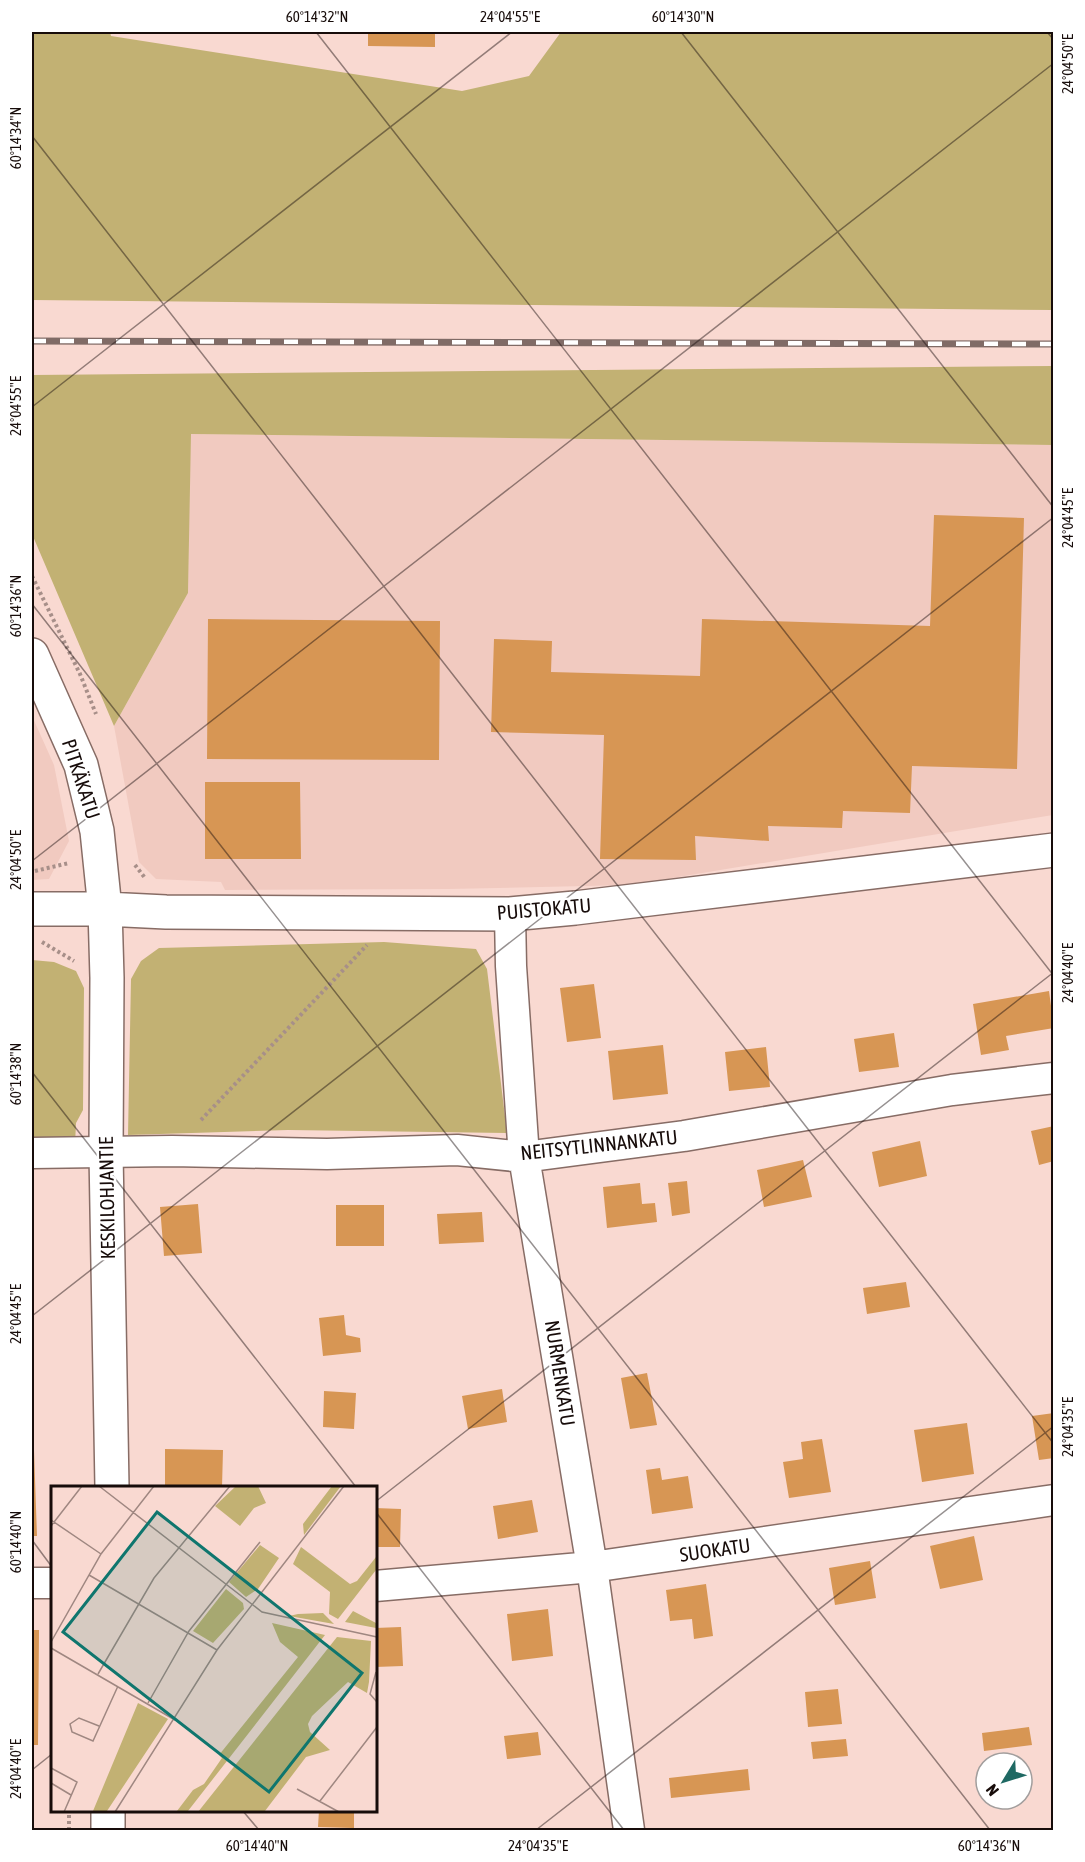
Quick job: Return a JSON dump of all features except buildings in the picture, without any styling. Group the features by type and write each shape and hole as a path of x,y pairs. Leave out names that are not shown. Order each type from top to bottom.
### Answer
{"street":[{"name":"PITKÄKATU","path":"32,655 81,765 97,831 105,909"},
{"name":"PUISTOKATU","path":"32,909 510,914 1053,850"},
{"name":"KESKILOHJANTIE","path":"105,909 106,1153 112,1486"},
{"name":"NURMENKATU","path":"510,914 511,966 524,1156 592,1567 629,1830"},
{"name":"NEITSYTLINNANKATU","path":"32,1153 172,1151 327,1154 457,1150 524,1156 684,1136 952,1090 1053,1078"},
{"name":"SUOKATU","path":"376,1586 592,1567 1053,1500"},
{"path":"32,1583 51,1583"},
{"path":"108,1811 108,1830"}],"path":[{"path":"172,1151 374,938"},
{"path":"39,940 76,962 106,964"},
{"path":"69,1811 69,1830"}],"shaded area":[{"path":"32,32 110,32 111,36 462,91 529,76 561,32 1053,32 1053,310 32,300"},
{"path":"1053,366 1053,445 191,434 188,593 114,726 32,534 32,375"},
{"path":"190,434 1053,445 1053,815 630,885 225,890 221,882 156,879 139,862 114,726 188,593"},
{"path":"32,716 54,765 69,841 49,879 32,880"},
{"path":"384,942 476,949 487,969 507,1133 288,1130 128,1135 131,979 141,961 159,948"},
{"path":"32,960 54,962 76,971 84,988 83,1110 76,1123 75,1145 32,1144"}],"railway":[{"path":"32,341 1054,344"}]}
